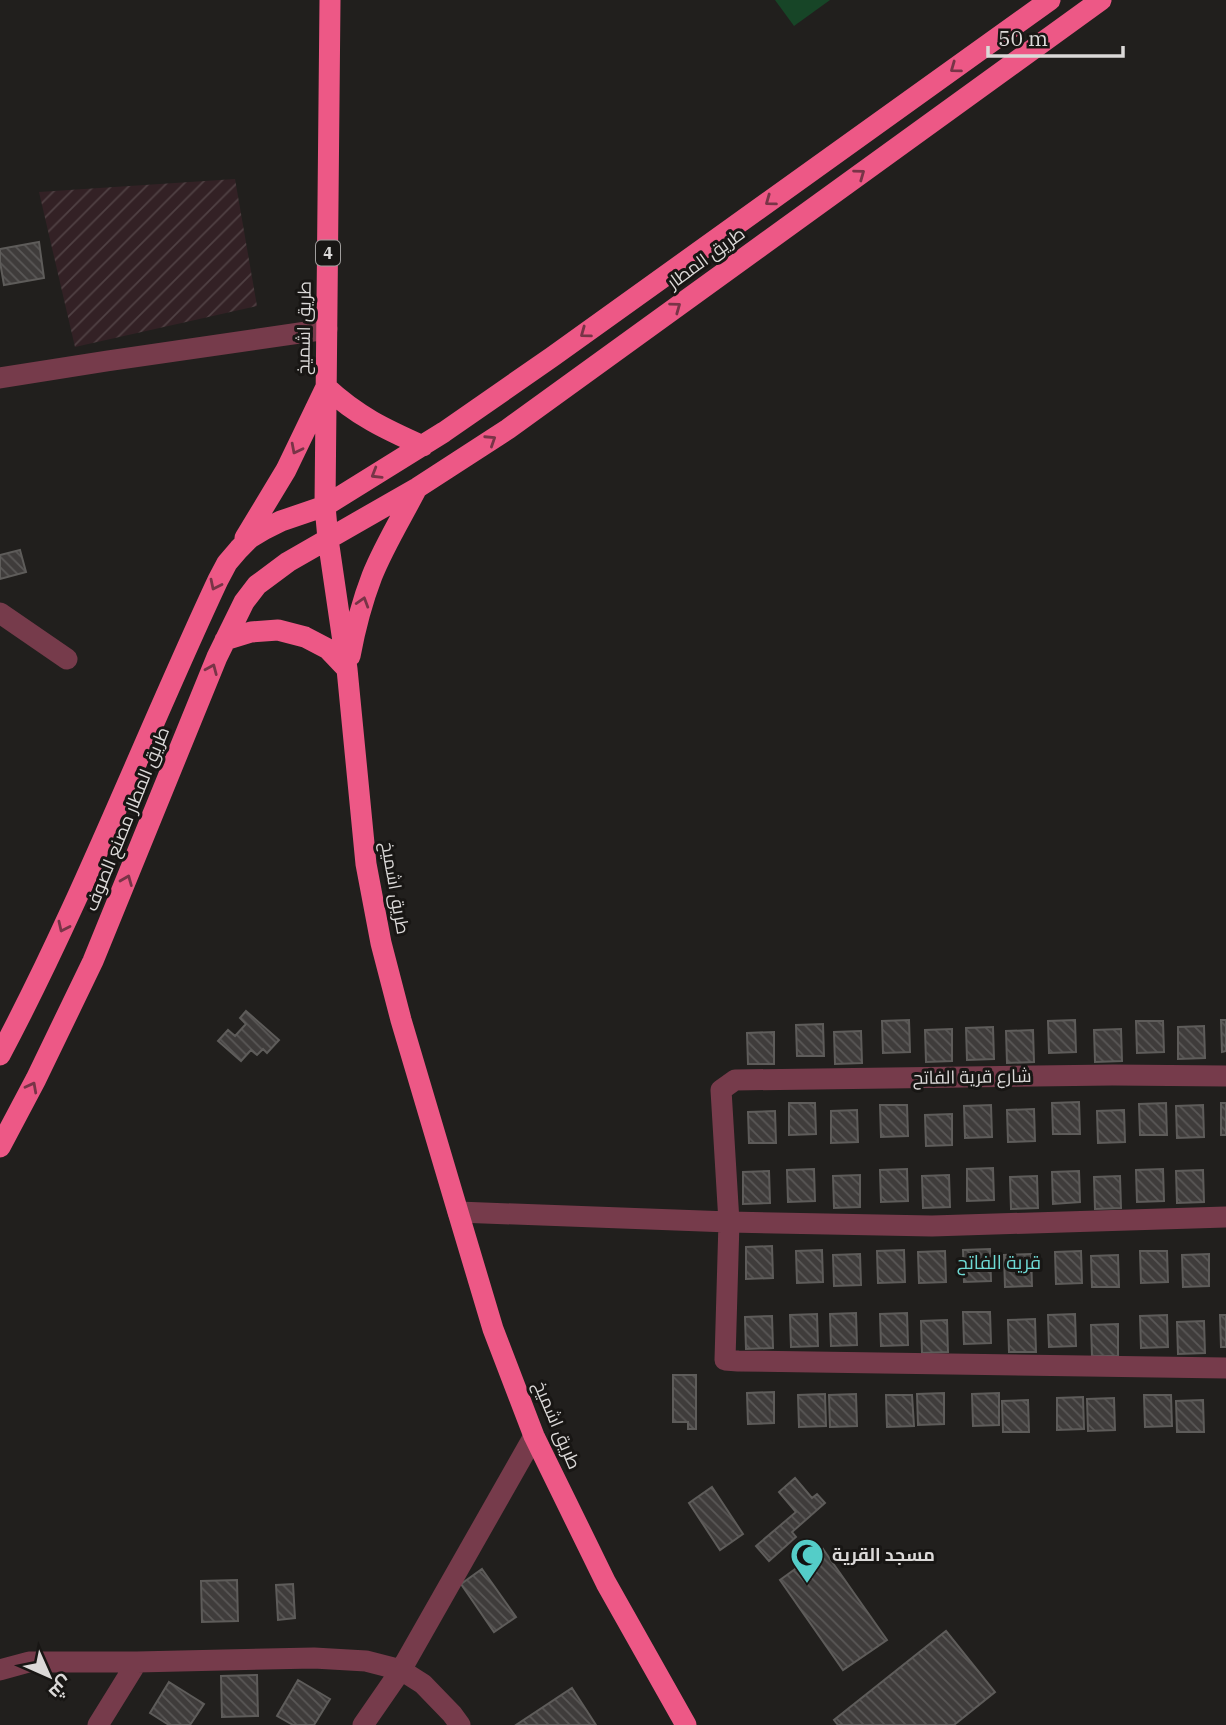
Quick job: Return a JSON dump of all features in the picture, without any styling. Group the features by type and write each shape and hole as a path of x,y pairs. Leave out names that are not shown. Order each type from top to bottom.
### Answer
{"highway":[{"name":"طريق اشميخ","path":"330,0 326,506 328,538 347,669 366,864 381,943 401,1020 493,1329 534,1436 606,1583 685,1725"},
{"name":"طريق المطار","path":"326,506 444,432 563,349 1050,0"},
{"name":"طريق المطار","path":"328,538 417,488 508,429 1101,0"},
{"path":"239,549 286,470 326,387 370,421 422,446"},
{"path":"444,432 438,448 445,463 451,466"},
{"path":"347,669 372,575 417,488"},
{"name":"طريق المطار مصنع الصوف","path":"0,1055 49,958 227,563 239,549 265,529 326,506"},
{"name":"طريق المطار مصنع الصوف","path":"0,1147 73,1004 225,640 244,602 257,585 328,538"},
{"path":"225,640 251,632 278,630 305,636 328,649 347,669"},
{"path":"112,818 145,834"}],"street":[{"path":"0,378 327,329"},
{"path":"0,612 68,659"},
{"name":"شارع قرية الفاتح","path":"729,1222 721,1090 735,1080 1226,1076"},
{"path":"458,1212 932,1226 1226,1217"},
{"path":"729,1222 725,1360 1226,1368"},
{"path":"363,1725 401,1670 534,1436"},
{"path":"0,1670 29,1662 314,1658 366,1661 401,1670 423,1684 460,1725"},
{"path":"98,1725 137,1662"}],"shaded area":[{"path":"235,179 257,306 75,347 39,192"}],"green space":[{"path":"775,0 830,0 794,26"}],"building":[{"path":"39,242 44,278 4,285 0,249"},
{"path":"20,550 26,572 0,579 0,555"},
{"path":"246,1011 279,1040 267,1053 263,1049 257,1055 251,1050 241,1061 218,1041 228,1030 235,1036 246,1024 240,1018"},
{"path":"909,1020 910,1052 883,1053 882,1021"},
{"path":"1075,1020 1076,1052 1049,1053 1048,1021"},
{"path":"1221,1020 1226,1020 1226,1051 1222,1052"},
{"path":"1136,1021 1163,1021 1164,1052 1137,1053"},
{"path":"823,1024 824,1056 797,1056 796,1025"},
{"path":"1204,1026 1205,1058 1178,1059 1178,1027"},
{"path":"993,1027 994,1059 967,1060 966,1028"},
{"path":"952,1029 952,1061 926,1062 925,1030"},
{"path":"1121,1029 1122,1061 1095,1062 1094,1030"},
{"path":"1033,1030 1034,1062 1007,1063 1006,1031"},
{"path":"861,1031 862,1063 835,1064 834,1032"},
{"path":"774,1032 774,1064 748,1064 747,1033"},
{"path":"1079,1102 1080,1134 1053,1134 1052,1103"},
{"path":"789,1103 815,1103 816,1134 789,1135"},
{"path":"1166,1103 1167,1135 1140,1135 1139,1104"},
{"path":"1221,1103 1226,1103 1226,1135 1221,1135"},
{"path":"880,1105 907,1105 908,1136 881,1137"},
{"path":"991,1105 992,1137 965,1138 964,1106"},
{"path":"1203,1105 1204,1137 1177,1138 1176,1106"},
{"path":"1034,1109 1035,1141 1008,1142 1007,1110"},
{"path":"857,1110 858,1142 831,1143 831,1111"},
{"path":"1124,1110 1125,1142 1098,1143 1097,1111"},
{"path":"775,1111 776,1143 749,1143 748,1112"},
{"path":"952,1114 952,1145 926,1146 925,1115"},
{"path":"993,1168 994,1200 967,1201 967,1169"},
{"path":"814,1169 815,1201 788,1202 787,1170"},
{"path":"907,1169 908,1201 881,1202 880,1170"},
{"path":"1163,1169 1164,1201 1137,1202 1136,1170"},
{"path":"1203,1170 1204,1202 1177,1203 1176,1171"},
{"path":"769,1171 770,1203 743,1204 743,1172"},
{"path":"1079,1171 1080,1202 1053,1204 1052,1172"},
{"path":"860,1175 860,1207 834,1208 833,1176"},
{"path":"949,1175 950,1207 923,1208 922,1176"},
{"path":"1037,1176 1038,1208 1011,1209 1010,1177"},
{"path":"1120,1176 1121,1208 1095,1209 1094,1177"},
{"path":"772,1246 773,1278 746,1279 746,1247"},
{"path":"990,1249 991,1281 964,1282 963,1250"},
{"path":"822,1250 823,1282 797,1283 796,1251"},
{"path":"904,1250 905,1282 878,1283 877,1251"},
{"path":"945,1251 946,1282 919,1283 918,1252"},
{"path":"1081,1251 1082,1283 1056,1284 1055,1252"},
{"path":"1140,1251 1167,1251 1168,1282 1141,1283"},
{"path":"860,1254 861,1285 834,1286 833,1255"},
{"path":"1031,1254 1032,1286 1005,1287 1004,1255"},
{"path":"1209,1254 1209,1286 1183,1287 1182,1255"},
{"path":"1118,1255 1119,1287 1092,1287 1091,1256"},
{"path":"963,1312 990,1312 991,1343 964,1344"},
{"path":"856,1313 857,1345 831,1346 830,1314"},
{"path":"907,1313 908,1345 881,1346 880,1314"},
{"path":"817,1314 818,1346 791,1347 790,1315"},
{"path":"1075,1314 1076,1346 1049,1347 1048,1315"},
{"path":"1167,1315 1168,1347 1141,1348 1140,1316"},
{"path":"1220,1315 1226,1315 1226,1347 1221,1347"},
{"path":"772,1316 773,1348 746,1349 745,1317"},
{"path":"1035,1319 1036,1352 1009,1352 1008,1320"},
{"path":"947,1320 948,1352 922,1353 921,1321"},
{"path":"1204,1321 1205,1353 1178,1354 1177,1322"},
{"path":"1118,1324 1118,1356 1092,1356 1091,1325"},
{"path":"673,1375 696,1375 696,1429 688,1429 688,1422 673,1422"},
{"path":"774,1392 774,1423 748,1424 747,1393"},
{"path":"944,1393 944,1424 918,1425 917,1394"},
{"path":"999,1393 999,1425 973,1426 972,1394"},
{"path":"825,1394 826,1426 799,1427 798,1395"},
{"path":"856,1394 857,1426 830,1427 829,1395"},
{"path":"886,1395 912,1395 914,1426 887,1427"},
{"path":"1144,1395 1171,1395 1172,1426 1145,1427"},
{"path":"1083,1397 1084,1429 1057,1430 1057,1398"},
{"path":"1114,1398 1115,1430 1088,1431 1087,1399"},
{"path":"1028,1400 1029,1432 1003,1432 1002,1401"},
{"path":"1203,1400 1204,1432 1177,1432 1176,1401"},
{"path":"795,1478 812,1498 817,1494 825,1503 792,1532 796,1537 769,1561 756,1546 796,1512 779,1492"},
{"path":"712,1487 743,1534 720,1550 689,1503"},
{"path":"823,1549 887,1640 843,1670 780,1580"},
{"path":"482,1569 516,1617 494,1632 461,1584"},
{"path":"237,1580 238,1621 202,1622 201,1581"},
{"path":"293,1584 295,1618 278,1620 276,1585"},
{"path":"946,1631 995,1692 954,1725 838,1725 834,1720"},
{"path":"257,1675 258,1716 222,1717 221,1676"},
{"path":"298,1680 330,1699 314,1725 293,1725 277,1716"},
{"path":"169,1682 204,1704 190,1725 169,1725 150,1713"},
{"path":"572,1688 596,1725 516,1725"}],"place":[{"name":"مسجد القرية","path":"807,1585"}],"district":[{"name":"قرية الفاتح","path":"999,1262"}]}
